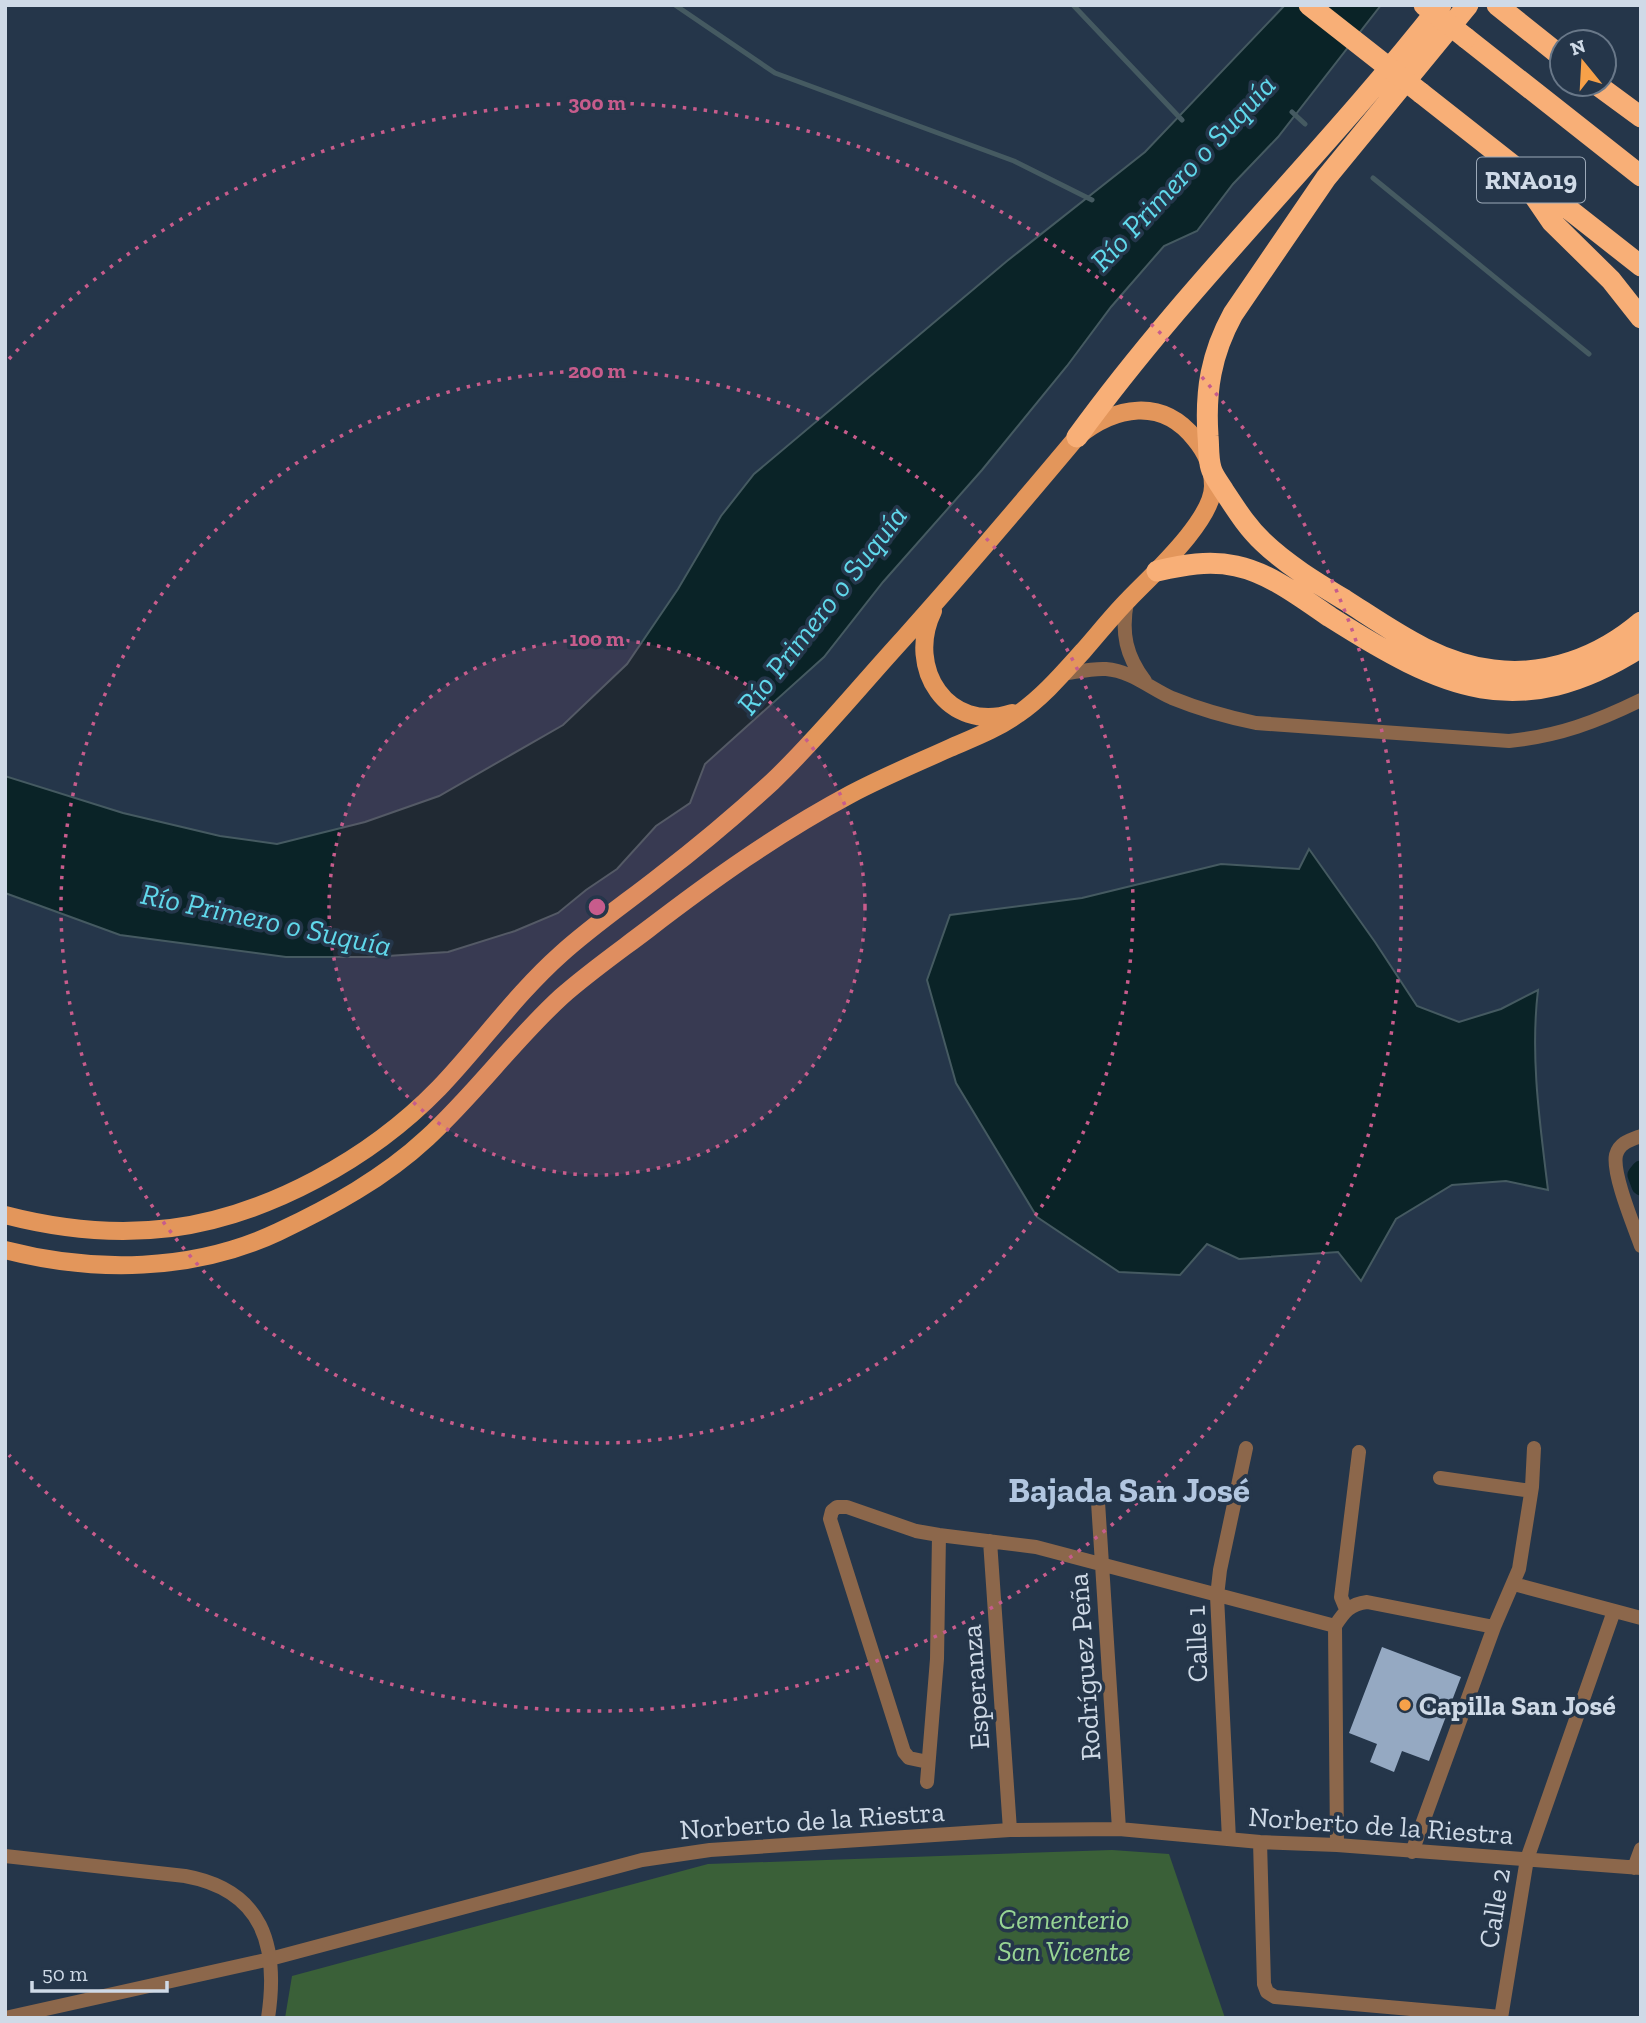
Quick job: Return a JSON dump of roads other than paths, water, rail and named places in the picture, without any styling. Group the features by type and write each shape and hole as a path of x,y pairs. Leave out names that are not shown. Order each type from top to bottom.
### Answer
{"highway":[{"name":"RNA019","path":"1309,5 1641,266"},
{"name":"RNA019","path":"1424,5 1641,176"},
{"path":"1077,437 1124,374 1200,283 1406,50 1441,5"},
{"path":"1468,5 1326,178 1227,324 1214,356 1209,379 1207,399 1211,470 1247,525 1277,554 1408,641 1449,660 1495,670 1519,671 1552,667 1600,650 1641,622"},
{"path":"1497,5 1548,46"},
{"path":"1615,98 1641,117"},
{"path":"1515,167 1552,222 1611,280 1641,318"},
{"path":"1157,570 1202,563 1239,566 1275,583 1389,653 1432,675 1473,687 1517,691 1570,682 1605,668 1641,648"}],"main road":[{"path":"5,1215 39,1224 84,1230 134,1231 173,1228 225,1216 267,1202 347,1162 378,1142 437,1090 559,956 697,846 799,755 942,596 1077,437 1093,423 1133,411 1155,412 1176,421 1193,436 1211,470 1213,493 1201,517 1157,570 1031,704 1001,725 842,799 763,846 693,895 561,998 426,1139 396,1165 345,1197 275,1234 202,1258 116,1266 70,1262 5,1250"},
{"path":"942,596 929,619 924,640 925,663 934,687 953,705 969,714 983,717 1010,714 1031,704"}],"street":[{"path":"1126,602 1125,642 1137,670 1148,685"},
{"path":"1062,674 1107,669 1122,672 1168,696 1202,709 1256,723 1509,741 1569,731 1641,700"},
{"path":"1641,1136 1625,1142 1616,1153 1616,1169 1641,1246"},
{"name":"Calle 1","path":"1229,1839 1217,1596 1246,1448"},
{"path":"1412,1852 1494,1627 1519,1569 1531,1491 1534,1448"},
{"path":"1346,1609 1341,1597 1359,1452"},
{"path":"1440,1478 1531,1491"},
{"name":"Rodríguez Peña","path":"1098,1502 1119,1829"},
{"path":"928,1762 909,1758 904,1752 830,1519 832,1511 837,1507 847,1507 916,1531 1036,1547 1335,1626"},
{"path":"927,1782 937,1659 939,1535"},
{"name":"Esperanza","path":"990,1541 1010,1830"},
{"path":"1514,1584 1641,1618"},
{"path":"1337,1845 1335,1626 1346,1609 1367,1602 1494,1627"},
{"name":"Calle 2","path":"1501,2017 1527,1859 1614,1611"},
{"name":"Norberto de la Riestra","path":"5,2018 271,1959 642,1860 677,1854 1010,1830 1119,1829 1260,1842 1337,1845 1637,1868"},
{"path":"1260,1842 1264,1984 1267,1992 1275,1997 1501,2017"},
{"path":"1637,1868 1641,1849"},
{"path":"5,1856 202,1879 232,1893 251,1910 262,1925 271,1959 268,2018"}],"water":[{"name":"Río Primero o Suquía","path":"1285,5 1381,5 1278,137 1233,184 1197,231 1164,246 1111,307 1067,366 982,470 883,582 824,657 705,764 690,803 656,826 617,869 558,913 515,931 448,952 372,957 286,957 120,935 5,893 5,776 123,813 220,836 277,844 365,822 439,796 563,725 627,664 678,589 721,516 754,474 1007,261 1145,152"},
{"path":"1309,849 1417,1006 1459,1022 1501,1009 1538,990 1536,1065 1548,1190 1506,1181 1452,1185 1396,1219 1361,1281 1338,1252 1239,1259 1207,1244 1180,1275 1119,1272 1037,1217 956,1083 927,980 950,915 1082,898 1221,864 1299,869"}],"waterway":[{"path":"675,5 775,73 1014,161 1092,200"},
{"path":"1073,5 1182,120"},
{"path":"1292,112 1305,124"},
{"path":"1373,178 1589,354"},
{"path":"1641,1170 1637,1175 1641,1186"}],"place":[{"name":"Capilla San José","path":"1405,1705"}],"district":[{"name":"Bajada San José","path":"1129,1490"}],"park label":[{"name":"Cementerio San Vicente","path":"1064,1935"}]}
